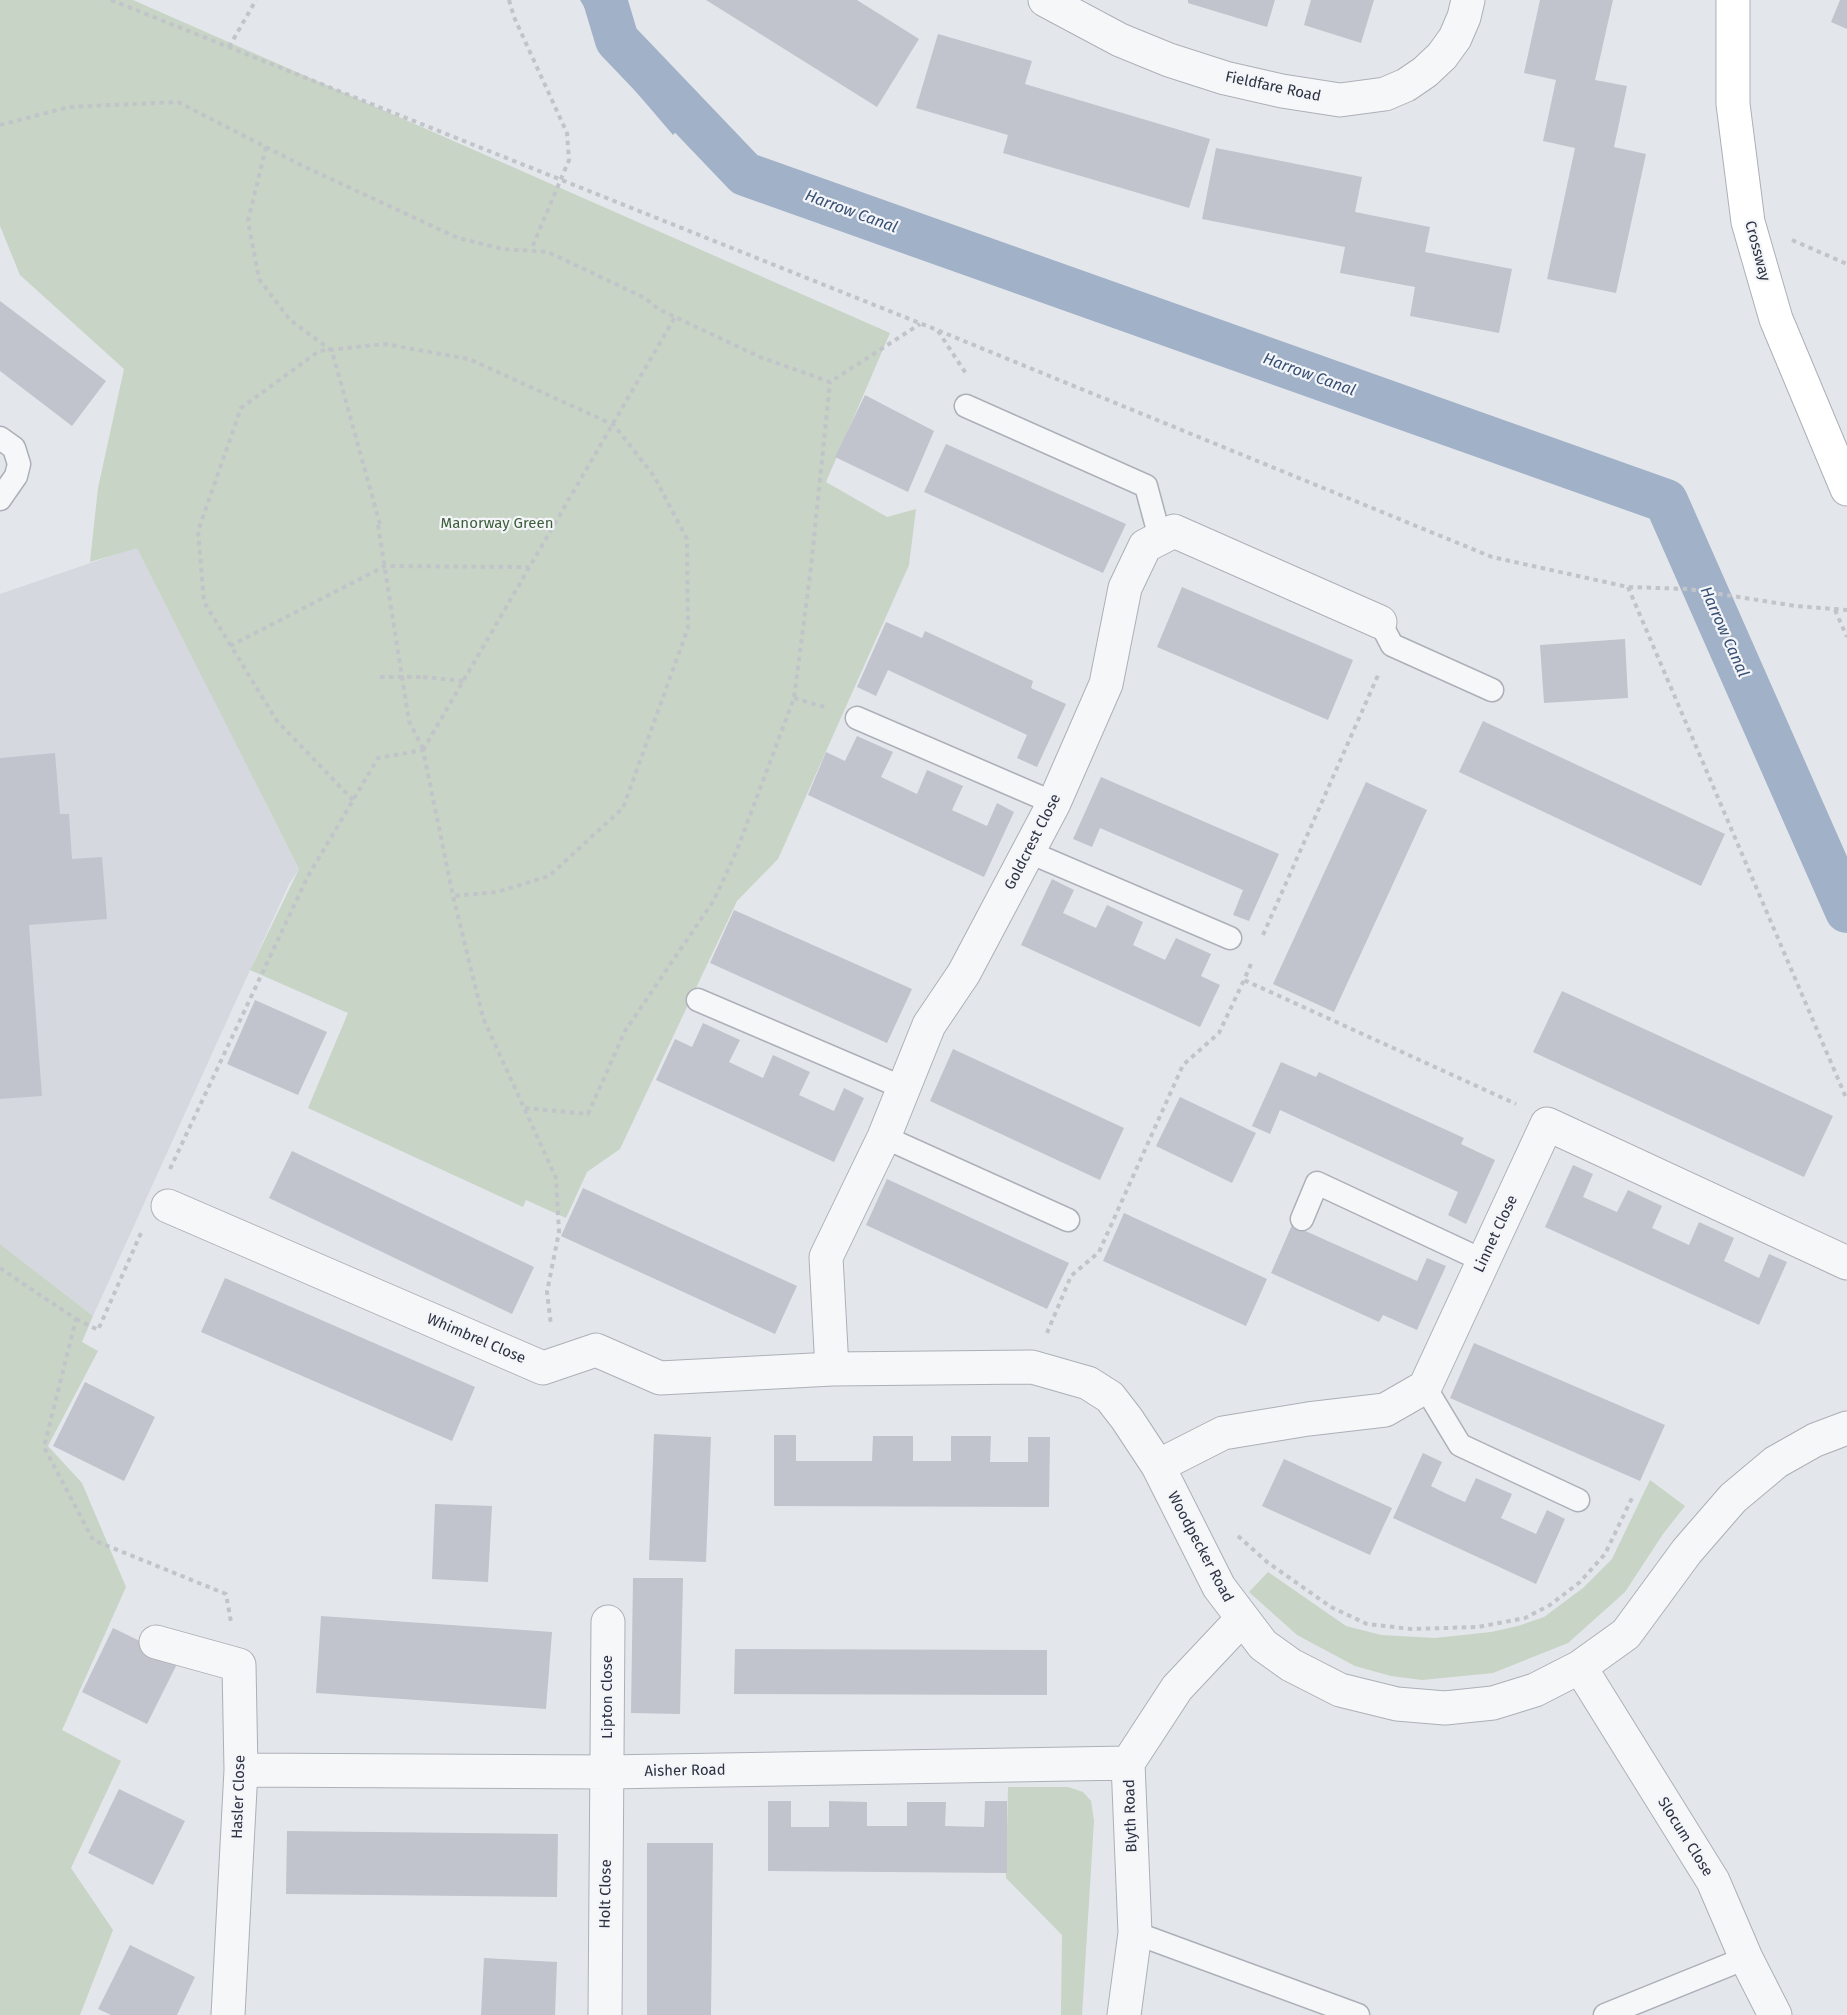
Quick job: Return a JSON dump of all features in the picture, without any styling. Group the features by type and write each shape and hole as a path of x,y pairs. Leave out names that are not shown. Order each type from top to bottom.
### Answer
{"street":[{"name":"Fieldfare Road","path":"1045,0 1120,40 1169,60 1225,78 1282,91 1340,99 1385,94 1406,85 1425,72 1442,56 1455,38 1468,0"},
{"name":"Crossway","path":"1733,0 1733,104 1748,222 1776,319 1847,489"},
{"path":"1160,538 1174,531 1386,633"},
{"name":"Goldcrest Close","path":"832,1369 826,1257 906,1089 929,1025 964,973 1054,803 1106,684 1125,588 1145,546 1160,538"},
{"path":"1546,1124 1847,1263"},
{"name":"Linnet Close","path":"1425,1388 1546,1124"},
{"name":"Whimbrel Close","path":"157,1214 543,1368 596,1350 660,1378 832,1369"},
{"name":"Woodpecker Road","path":"832,1369 1032,1367 1088,1383 1110,1397 1158,1466 1208,1567 1241,1620 1263,1645 1291,1665 1340,1690 1397,1704 1445,1708 1493,1703 1535,1690 1580,1667 1626,1634 1687,1551 1733,1498 1776,1462 1815,1440 1847,1428"},
{"path":"1158,1466 1223,1433 1308,1419 1385,1410 1425,1388"},
{"name":"Blyth Road","path":"1124,2015 1135,1933 1128,1763 1177,1688 1241,1620"},
{"name":"Lipton Close","path":"607,1772 608,1622"},
{"path":"156,1642 239,1665"},
{"name":"Hasler Close","path":"228,2015 241,1770 239,1665"},
{"name":"Slocum Close","path":"1580,1667 1713,1881 1746,1958 1775,2015"},
{"name":"Aisher Road","path":"241,1770 607,1772 1128,1763"},
{"name":"Holt Close","path":"605,2015 607,1772"}],"lane":[{"path":"966,406 1146,486 1160,538"},
{"path":"0,438 14,448 19,464 16,476 0,499"},
{"path":"1386,633 1492,690"},
{"path":"857,718 1054,803"},
{"path":"1029,852 1230,938"},
{"path":"698,1000 906,1089"},
{"path":"884,1137 1068,1220"},
{"path":"1302,1220 1317,1183 1484,1261"},
{"path":"1425,1388 1460,1445 1578,1500"},
{"path":"1135,1933 1358,2015"},
{"path":"1605,2015 1746,1958"}],"path":[{"path":"111,0 937,330 1492,557 1628,587 1688,589 1796,606 1847,610"},
{"path":"230,47 256,0"},
{"path":"508,0 567,133 569,160 531,250"},
{"path":"0,125 69,107 177,102 458,238 502,249 548,252 645,298 658,309 760,357 830,382"},
{"path":"266,147 248,220 259,279 290,320 332,351 380,526 409,721 423,750 453,896 483,1018 556,1178 559,1232 547,1292 555,1364"},
{"path":"1748,222 1847,264"},
{"path":"169,1170 278,935 307,878 353,800 378,758 423,750 675,317"},
{"path":"830,382 921,324"},
{"path":"937,330 971,380 966,406"},
{"path":"353,800 277,721 204,602 198,531 241,408 319,351 385,344 469,359 614,425 654,476 687,539 688,628 623,808 549,876 497,892 453,896"},
{"path":"525,1108 588,1113 625,1031 714,900 737,850 794,698 811,567 830,382"},
{"path":"230,646 385,566 530,567"},
{"path":"1628,587 1847,1100"},
{"path":"1835,610 1847,637"},
{"path":"1263,937 1386,633"},
{"path":"380,677 423,677 464,681"},
{"path":"1032,1367 1071,1276 1099,1252 1183,1065 1219,1033 1253,958"},
{"path":"1244,980 1519,1105 1546,1124"},
{"path":"0,1268 76,1319 98,1330 157,1214"},
{"path":"76,1319 44,1447 93,1540 226,1594 239,1665"},
{"path":"1232,1531 1267,1562 1331,1607 1367,1624 1411,1629 1478,1627 1525,1618 1550,1605 1580,1582 1605,1554 1632,1498"}],"shaded area":[{"path":"137,547 299,869 289,884 93,1316 0,1244 0,594"}],"green space":[{"name":"Manorway Green","path":"0,0 133,0 890,333 826,482 887,517 916,509 909,565 778,859 737,901 620,1149 587,1172 566,1218 526,1200 523,1207 308,1108 348,1013 250,970 299,869 137,548 90,562 98,488 124,369 20,275 0,226"},
{"path":"0,1244 93,1316 82,1342 98,1351 48,1446 82,1483 126,1587 62,1730 121,1761 71,1868 113,1930 80,2015 0,2015"},
{"path":"1650,1480 1685,1506 1663,1534 1625,1592 1568,1643 1493,1673 1422,1680 1391,1676 1355,1666 1297,1635 1249,1592 1268,1572 1346,1626 1381,1635 1435,1638 1491,1632 1518,1626 1544,1617 1583,1588 1612,1559"},
{"path":"1008,1787 1068,1787 1083,1792 1091,1801 1094,1821 1082,2015 1061,2015 1062,1935 1006,1878"}],"water":[{"path":"580,0 617,0 640,41 696,110 673,135 632,87"}],"building":[{"path":"706,0 857,0 919,39 877,107"},
{"path":"1188,0 1275,0 1267,27 1188,3"},
{"path":"1311,0 1374,0 1361,43 1304,25"},
{"path":"1540,0 1613,0 1595,80 1627,86 1614,147 1646,154 1616,293 1547,279 1575,148 1543,141 1556,80 1524,73"},
{"path":"1840,0 1847,0 1847,29 1831,22"},
{"path":"938,34 1032,61 1025,84 1210,139 1189,208 1003,153 1008,135 916,108"},
{"path":"1216,148 1362,177 1355,212 1430,227 1425,252 1512,269 1499,333 1410,316 1415,287 1340,273 1345,247 1202,219"},
{"path":"0,301 106,381 72,426 0,371"},
{"path":"865,395 934,431 908,492 835,457"},
{"path":"946,444 1126,524 1103,573 924,492"},
{"path":"1182,587 1353,660 1328,720 1157,647"},
{"path":"886,622 922,638 925,631 1033,681 1031,688 1066,704 1037,767 1017,758 1027,735 888,670 876,696 857,687"},
{"path":"1625,639 1628,698 1544,703 1540,645"},
{"path":"1483,721 1725,834 1701,886 1459,772"},
{"path":"857,736 893,752 881,777 917,794 927,770 963,786 952,810 987,826 997,803 1014,812 984,877 808,795 826,752 845,761"},
{"path":"55,753 60,814 69,814 72,859 102,857 107,919 29,925 42,1096 0,1099 0,758"},
{"path":"1101,777 1279,854 1249,921 1233,915 1243,890 1100,828 1092,847 1073,839"},
{"path":"1366,782 1427,810 1334,1012 1273,984"},
{"path":"1052,879 1074,890 1063,913 1096,928 1107,905 1143,922 1133,945 1165,960 1176,938 1211,954 1201,976 1220,985 1200,1027 1021,945"},
{"path":"734,910 912,989 887,1043 710,963"},
{"path":"1562,991 1833,1116 1804,1177 1533,1052"},
{"path":"255,1000 327,1032 298,1095 227,1064"},
{"path":"703,1023 740,1040 729,1062 763,1078 773,1055 810,1072 799,1095 834,1111 844,1088 864,1098 834,1162 656,1080 675,1039 692,1047"},
{"path":"953,1049 1124,1128 1100,1180 930,1101"},
{"path":"1281,1062 1316,1077 1319,1072 1464,1138 1461,1144 1495,1160 1466,1224 1448,1215 1458,1192 1280,1110 1270,1134 1252,1126"},
{"path":"1180,1097 1256,1133 1232,1183 1156,1146"},
{"path":"292,1151 534,1267 512,1314 269,1198"},
{"path":"1573,1165 1593,1174 1583,1197 1617,1212 1628,1190 1662,1206 1652,1228 1689,1245 1699,1222 1734,1238 1724,1261 1759,1278 1769,1254 1787,1262 1759,1325 1545,1227"},
{"path":"887,1179 1069,1263 1047,1309 866,1225"},
{"path":"583,1188 797,1286 775,1334 561,1236"},
{"path":"1124,1213 1267,1279 1246,1326 1103,1261"},
{"path":"1292,1225 1417,1281 1427,1258 1446,1266 1417,1330 1383,1315 1379,1322 1271,1273"},
{"path":"225,1278 475,1387 452,1441 201,1332"},
{"path":"1474,1343 1665,1425 1640,1481 1450,1398"},
{"path":"85,1382 155,1417 124,1481 53,1446"},
{"path":"654,1434 711,1437 706,1562 649,1560"},
{"path":"774,1435 796,1435 796,1461 872,1461 873,1436 913,1436 913,1461 951,1461 951,1436 991,1436 990,1462 1028,1462 1028,1437 1050,1437 1049,1507 774,1506"},
{"path":"1423,1453 1442,1462 1431,1486 1447,1494 1465,1502 1476,1478 1512,1494 1501,1518 1536,1534 1547,1510 1565,1519 1536,1584 1393,1518"},
{"path":"1284,1459 1392,1508 1370,1555 1262,1506"},
{"path":"435,1504 492,1506 488,1582 432,1579"},
{"path":"633,1578 683,1578 680,1714 631,1713"},
{"path":"321,1616 552,1632 546,1709 316,1693"},
{"path":"113,1628 179,1660 147,1724 82,1692"},
{"path":"735,1649 1047,1650 1047,1695 734,1694"},
{"path":"119,1789 185,1821 153,1885 88,1853"},
{"path":"768,1801 791,1801 791,1827 829,1827 829,1801 867,1802 867,1826 907,1826 907,1802 946,1802 945,1826 984,1827 985,1801 1007,1801 1007,1873 768,1871"},
{"path":"287,1831 558,1834 557,1897 286,1894"},
{"path":"647,1843 713,1843 711,2015 647,2015"},
{"path":"130,1945 195,1977 177,2015 111,2015 98,2009"},
{"path":"484,1958 557,1962 555,2015 481,2015"}],"waterway":[{"name":"Harrow Canal","path":"605,0 617,40 745,174 1666,501 1847,911"}]}
